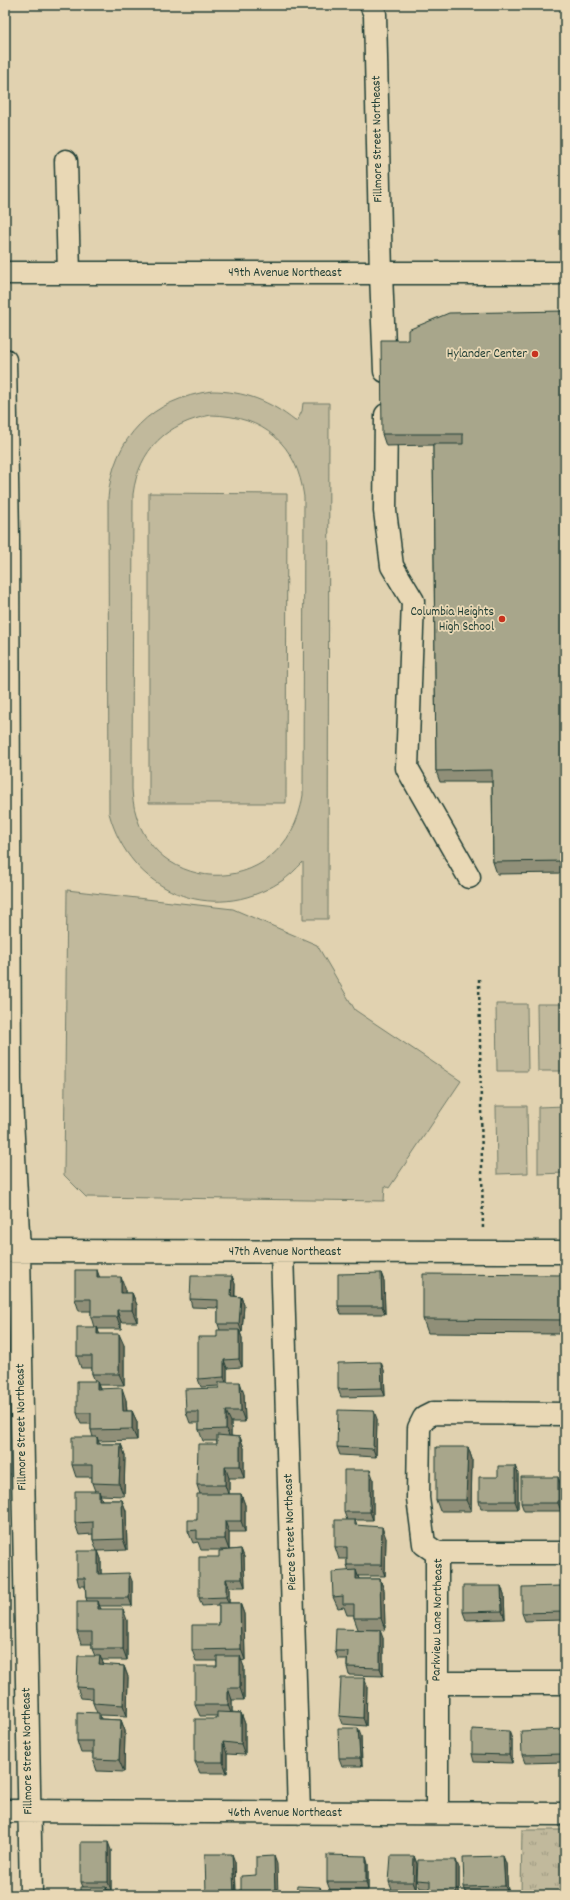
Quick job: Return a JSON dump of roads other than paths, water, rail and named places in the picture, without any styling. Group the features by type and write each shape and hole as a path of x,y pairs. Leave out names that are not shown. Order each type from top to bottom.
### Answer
{"street":[{"name":"Fillmore Street Northeast","path":"371,5 375,14 381,274 386,395 385,511 392,566 414,602 407,768 469,877"},
{"path":"66,161 69,273"},
{"name":"49th Avenue Northeast","path":"5,273 565,273"},
{"name":"Fillmore Street Northeast","path":"5,360 7,538 8,1080 31,1895"},
{"name":"47th Avenue Northeast","path":"12,1252 565,1252"},
{"name":"Pierce Street Northeast","path":"282,1252 299,1813"},
{"path":"437,1553 424,1544 418,1498 419,1428 424,1418 434,1413 565,1414"},
{"name":"Parkview Lane Northeast","path":"437,1813 437,1553 565,1553"},
{"path":"436,1683 565,1683"},
{"name":"46th Avenue Northeast","path":"5,1811 565,1814"}],"place":[{"name":"Hylander Center","path":"535,354"},
{"name":"Columbia Heights High School","path":"502,619"}]}
